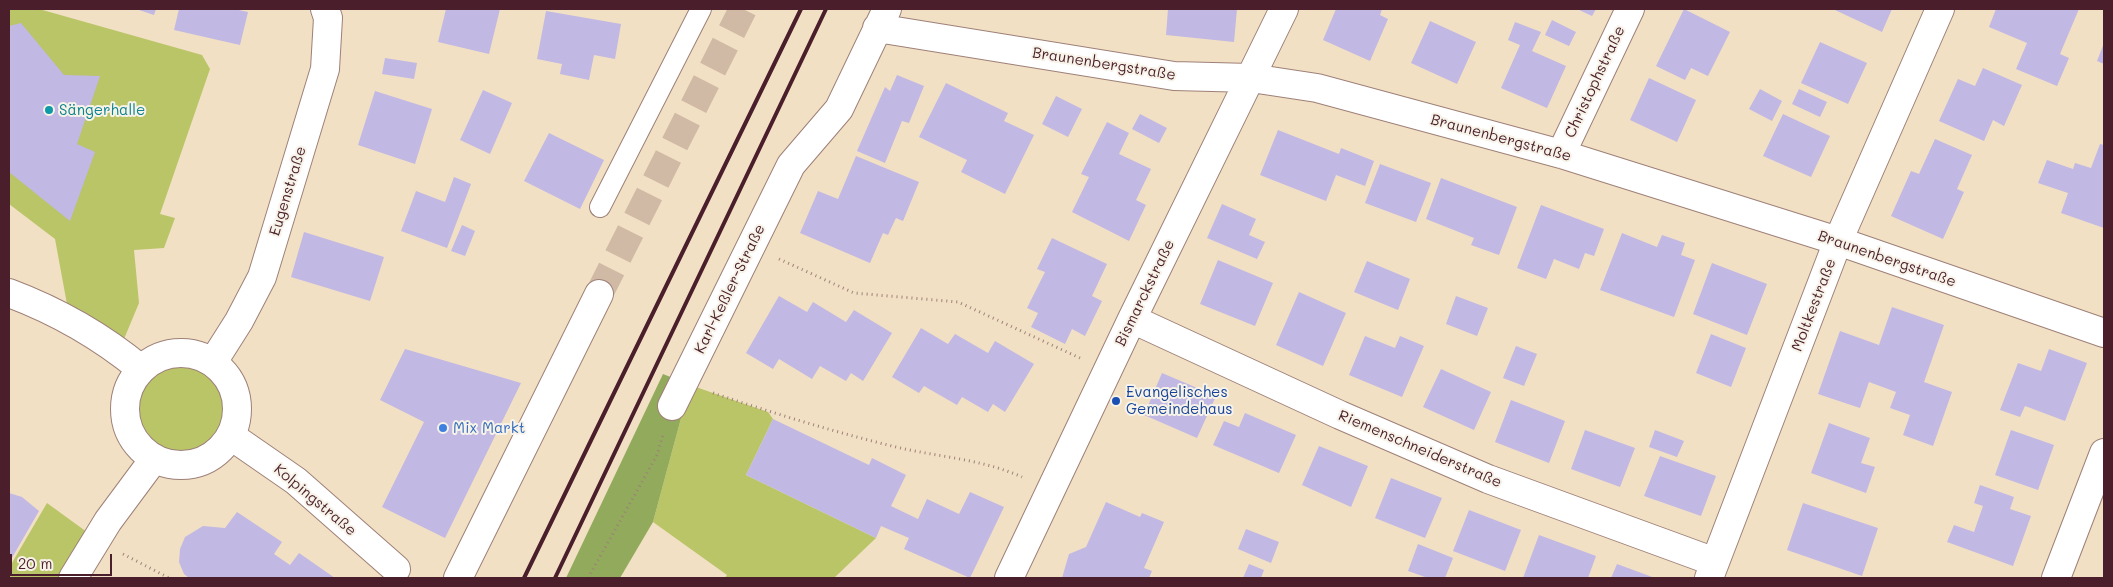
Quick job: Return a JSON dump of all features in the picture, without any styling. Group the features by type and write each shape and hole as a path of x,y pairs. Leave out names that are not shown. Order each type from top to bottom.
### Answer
{"street":[{"name":"Eugenstraße","path":"213,362 239,321 262,277 324,69 328,18 326,9"},
{"name":"Bismarckstraße","path":"1009,578 1107,370 1284,9"},
{"name":"Christophstraße","path":"1561,154 1630,9"},
{"name":"Moltkestraße","path":"1712,570 1838,241 1940,9"},
{"name":"Braunenbergstraße","path":"882,18 1174,76 1251,78 1317,88 1561,154 1838,241 2104,334"},
{"name":"Karl-Keßler-Straße","path":"678,394 791,165 838,109 882,18"},
{"path":"9,292 73,322 119,351 141,368"},
{"path":"458,578 599,294"},
{"name":"Riemenschneiderstraße","path":"1132,319 1340,415 1488,479 1712,570"},
{"path":"176,353 195,354 213,362 228,376 236,396 238,416 231,436 217,454 197,463 175,466 154,459 137,446 127,428 124,407 129,386 141,368 157,358 176,353"},
{"name":"Kolpingstraße","path":"231,436 296,481 396,569"},
{"path":"2056,578 2104,453"},
{"path":"73,578 97,540 154,459"}],"lane":[{"path":"600,207 700,9"}],"path":[{"path":"751,246 854,293 958,302 1107,370"},
{"path":"588,578 657,455 678,394 794,420 897,447 998,466 1052,489"},
{"path":"97,540 169,578"}],"green space":[{"path":"9,9 39,9 202,55 210,69 160,214 175,218 164,248 134,250 139,303 119,351 69,315 55,239 9,204"},
{"path":"181,364 199,367 214,377 224,392 227,410 224,428 214,443 199,453 181,456 163,453 148,443 138,428 135,410 138,392 148,377 163,367"},
{"path":"663,374 690,385 653,522 620,578 566,578"},
{"path":"690,385 768,412 773,419 746,475 876,538 834,578 725,578 727,575 653,522"},
{"path":"47,503 91,535 64,578 9,578 9,568"}],"building":[{"path":"136,9 156,9 154,15"},
{"path":"179,9 234,9 248,12 240,45 174,30"},
{"path":"446,9 500,9 489,54 438,42"},
{"path":"1168,9 1237,9 1234,42 1166,35"},
{"path":"1336,9 1382,9 1380,15 1388,19 1370,61 1323,40"},
{"path":"1577,9 1596,9 1592,16"},
{"path":"1684,9 1730,32 1708,76 1691,68 1685,80 1656,66"},
{"path":"1836,9 1892,9 1882,32"},
{"path":"1996,9 2079,9 2060,54 2069,58 2057,86 2016,69 2027,43 1989,27"},
{"path":"546,11 621,24 615,59 594,55 589,80 560,74 562,64 537,59"},
{"path":"1552,20 1576,32 1569,46 1545,35"},
{"path":"1430,21 1476,42 1457,84 1411,63"},
{"path":"1515,22 1541,32 1532,51 1566,66 1547,108 1501,88 1520,45 1508,40"},
{"name":"Sängerhalle","path":"21,23 64,75 100,76 77,144 95,152 70,221 9,172 9,26"},
{"path":"1820,42 1867,63 1848,104 1801,83"},
{"path":"2104,43 2104,64 2097,61"},
{"path":"385,58 417,63 414,79 382,74"},
{"path":"1983,68 2022,85 2004,126 1993,120 1984,141 1939,121 1958,79 1975,86"},
{"path":"897,75 924,86 909,123 902,121 885,163 857,151 885,87 890,91"},
{"path":"1649,78 1696,100 1677,142 1630,120"},
{"path":"946,83 1008,113 1004,121 1034,135 1005,194 961,172 967,160 919,137"},
{"path":"1760,89 1782,101 1772,121 1749,109"},
{"path":"1799,89 1827,102 1820,117 1792,104"},
{"path":"483,90 512,103 490,154 460,140"},
{"path":"375,91 432,109 415,164 358,145"},
{"path":"1056,96 1082,109 1068,137 1042,124"},
{"path":"1140,114 1167,128 1159,143 1132,129"},
{"path":"1783,114 1830,136 1811,177 1763,156"},
{"path":"1107,122 1129,133 1119,154 1151,169 1136,200 1146,205 1129,241 1072,212 1089,177 1081,174"},
{"path":"1278,130 1339,154 1341,148 1374,161 1365,186 1336,175 1326,201 1260,175"},
{"path":"549,133 604,160 580,209 524,181"},
{"path":"1935,139 1972,155 1957,189 1964,192 1943,239 1891,216 1911,171 1919,174"},
{"path":"2100,144 2104,145 2104,228 2061,213 2068,193 2038,183 2047,160 2073,169 2075,163 2091,168"},
{"path":"856,156 919,182 903,221 896,218 888,235 883,233 870,263 800,233 818,191 838,199"},
{"path":"1380,164 1431,183 1416,222 1365,203"},
{"path":"454,177 471,184 447,248 401,231 416,191 445,202"},
{"path":"1441,178 1517,207 1499,255 1471,245 1474,238 1426,219"},
{"path":"1222,204 1256,219 1249,235 1265,242 1257,259 1207,238"},
{"path":"1541,205 1604,229 1594,256 1585,253 1579,269 1554,259 1546,279 1517,268"},
{"path":"462,225 475,231 465,256 451,251"},
{"path":"304,232 384,257 370,301 291,277"},
{"path":"1622,233 1657,247 1662,235 1685,243 1681,255 1695,260 1674,317 1600,290"},
{"path":"1052,238 1107,264 1092,296 1102,301 1085,336 1072,329 1065,344 1031,327 1038,313 1027,308 1045,272 1037,269"},
{"path":"1218,260 1273,283 1255,326 1200,304"},
{"path":"1367,261 1410,279 1398,310 1354,292"},
{"path":"1712,263 1767,284 1747,335 1693,314"},
{"path":"1299,292 1346,313 1323,366 1276,345"},
{"path":"779,296 807,312 813,302 846,322 854,310 892,333 863,381 851,373 846,381 820,366 812,379 779,359 773,369 746,353"},
{"path":"1456,296 1488,308 1477,336 1446,324"},
{"path":"1892,307 1944,325 1924,382 1952,392 1933,446 1903,435 1910,415 1890,408 1896,392 1869,382 1860,408 1818,394 1840,331 1879,345"},
{"path":"921,328 948,344 955,334 988,353 995,341 1034,364 1005,412 993,404 988,412 962,397 957,405 924,386 919,393 892,377"},
{"path":"1711,334 1746,348 1731,387 1696,373"},
{"path":"1365,336 1395,348 1400,336 1424,346 1402,397 1349,375"},
{"path":"1516,346 1537,354 1524,386 1503,378"},
{"path":"405,349 521,383 445,538 382,507 424,422 380,400"},
{"path":"2049,349 2087,363 2065,421 2025,406 2020,417 2000,410 2018,363 2041,371"},
{"path":"1441,369 1491,392 1474,430 1423,407"},
{"path":"1162,373 1216,396 1197,438 1144,415"},
{"path":"1511,400 1565,421 1549,463 1495,442"},
{"path":"1245,413 1296,435 1279,473 1213,445 1224,421 1239,427"},
{"path":"773,419 869,465 872,458 906,475 891,506 918,519 927,499 959,514 970,492 1004,507 970,578 904,549 909,538 881,526 876,538 746,475"},
{"path":"1829,423 1870,438 1861,463 1875,467 1866,493 1811,473"},
{"path":"1585,430 1635,448 1620,487 1571,469"},
{"path":"1655,430 1684,441 1677,457 1649,447"},
{"path":"2011,430 2054,445 2038,490 1995,475"},
{"path":"1319,446 1368,466 1351,507 1302,485"},
{"path":"1660,456 1716,476 1701,516 1644,496"},
{"path":"1391,478 1442,498 1425,538 1375,518"},
{"path":"1980,485 2014,497 2010,509 2031,516 2013,566 1947,542 1954,525 1974,532 1983,506 1974,503"},
{"path":"9,493 22,497 39,511 9,563"},
{"path":"1106,502 1140,517 1142,513 1164,522 1144,568 1152,571 1149,578 1062,578 1069,554 1086,547"},
{"path":"1803,503 1878,528 1862,576 1787,550"},
{"path":"1469,510 1521,530 1505,571 1453,551"},
{"path":"237,512 282,542 274,554 290,565 299,553 335,578 189,578 184,574 179,562 180,549 185,537 203,526 225,528"},
{"path":"1246,529 1279,542 1271,563 1238,549"},
{"path":"1539,535 1596,556 1588,578 1523,578"},
{"path":"1418,544 1453,558 1445,578 1428,578 1408,571"},
{"path":"1249,564 1264,570 1261,578 1243,578"},
{"path":"1617,564 1655,578 1611,578"}],"tunnel":[{"path":"599,294 743,9"}],"railway":[{"path":"524,578 801,9"},
{"path":"555,578 826,9"}],"place":[{"name":"Sängerhalle","path":"49,110"},
{"name":"Evangelisches Gemeindehaus","path":"1116,401"},
{"name":"Mix Markt","path":"443,428"}]}
